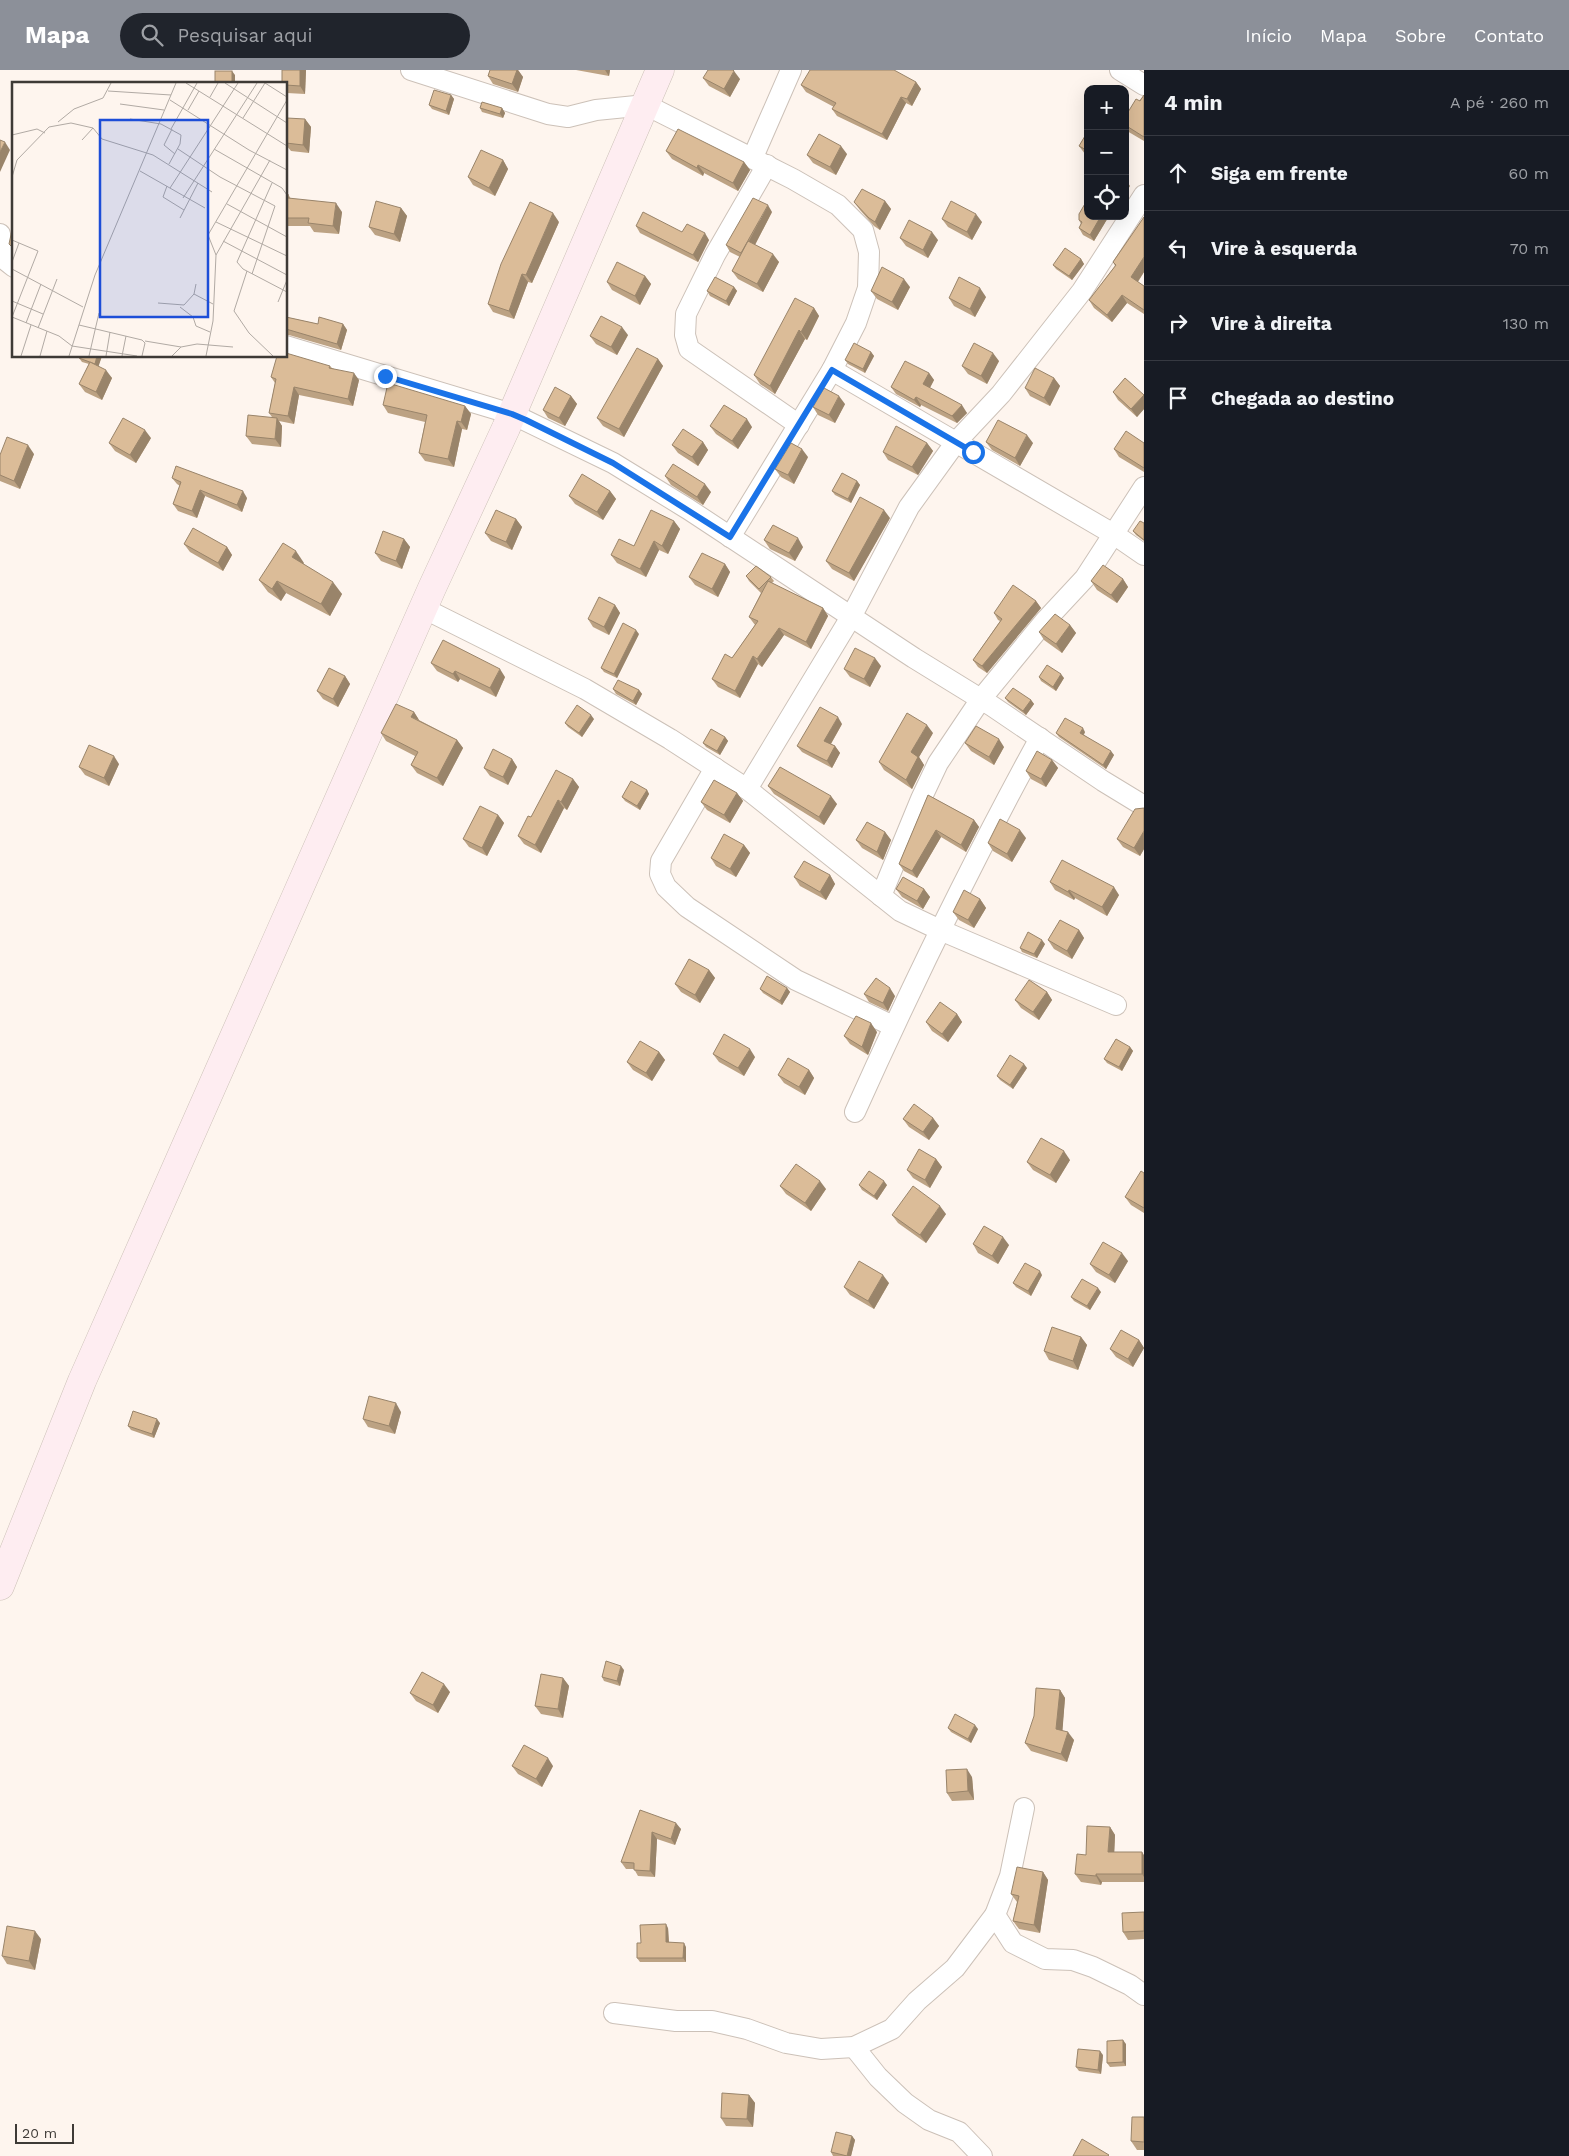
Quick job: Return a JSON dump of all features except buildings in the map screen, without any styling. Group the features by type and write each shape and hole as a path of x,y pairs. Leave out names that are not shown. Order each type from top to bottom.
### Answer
{"main road":[{"path":"0,1586 82,1380 423,608 512,414 660,70"}],"street":[{"path":"411,70 548,114 568,116 596,110 646,105 760,161 838,205 863,230 868,252 868,288 856,323 832,370 730,537"},
{"path":"791,70 760,161 686,314 685,335 689,348 798,425"},
{"path":"1120,70 1144,86"},
{"path":"747,789 851,617 909,507 956,442 1001,394 1082,291 1144,195"},
{"path":"0,234 4,259 12,265"},
{"path":"288,347 512,414 613,463 730,537 914,658 981,699 1102,781 1144,806"},
{"path":"832,370 1115,535 1144,555"},
{"path":"881,896 938,763 981,699 1045,621 1085,578 1115,535 1144,487"},
{"path":"423,608 586,689 715,768 747,789 900,911 1116,1005"},
{"path":"855,1112 893,1026 984,840 1040,738"},
{"path":"715,768 661,861 660,874 666,888 687,908 796,980 893,1026"},
{"path":"614,2013 676,2021 712,2021 747,2029 786,2042 821,2049 854,2047 892,2029 917,2001 955,1968 995,1915 1010,1876 1024,1808"},
{"path":"995,1915 1013,1943 1045,1959 1073,1960 1093,1967 1130,1985 1144,1995"},
{"path":"854,2047 878,2077 905,2103 929,2120 959,2132 982,2156"}],"route":[{"path":"385,376 512,414 567,439 613,463 730,537 832,370 973,452"}]}
